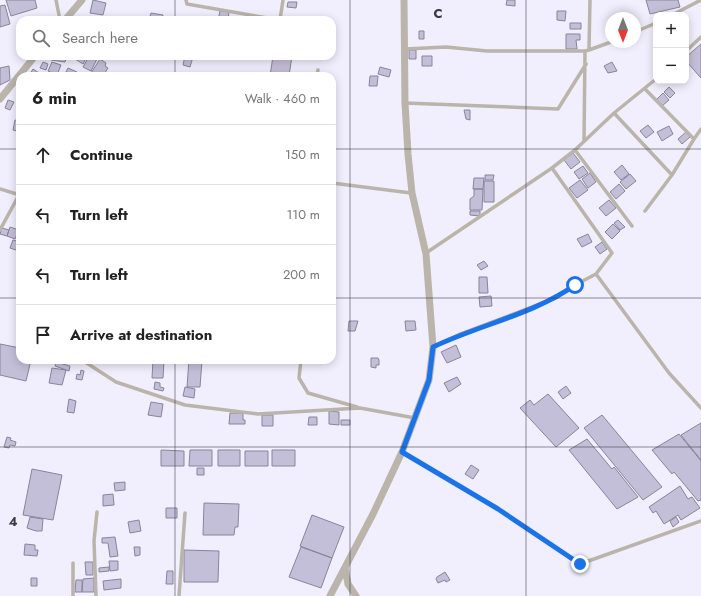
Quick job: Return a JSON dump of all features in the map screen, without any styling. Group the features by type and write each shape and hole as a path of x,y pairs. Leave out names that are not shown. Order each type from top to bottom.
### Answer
{"street":[{"path":"68,16 82,0"},
{"path":"330,596 373,514 402,452 429,380 433,347 426,254 412,193 405,103 404,0"},
{"path":"22,72 32,60"},
{"path":"0,99 16,79"},
{"path":"344,568 348,584 356,596"}],"lane":[{"path":"56,0 59,16"},
{"path":"186,0 187,4 252,16"},
{"path":"280,16 283,0"},
{"path":"584,141 586,64 590,0"},
{"path":"678,12 701,0"},
{"path":"641,29 653,24"},
{"path":"689,48 701,37"},
{"path":"405,49 446,47 487,51 587,50 605,44"},
{"path":"405,103 558,109 586,64"},
{"path":"426,254 552,168 575,150 614,112 653,82"},
{"path":"645,89 694,139"},
{"path":"614,112 672,175"},
{"path":"645,211 672,175 701,129"},
{"path":"575,150 632,226"},
{"path":"433,347 458,335 556,298 575,285 596,274 612,253 552,168"},
{"path":"336,184 412,193"},
{"path":"0,189 16,194"},
{"path":"0,230 16,202"},
{"path":"596,274 669,373 701,408"},
{"path":"88,364 116,382 185,405 258,414 360,408"},
{"path":"301,364 299,378 308,393 360,408 414,418"},
{"path":"402,452 498,509 580,564 701,521"},
{"path":"96,596 94,541 97,512"},
{"path":"179,596 185,513"},
{"path":"73,563 73,596"}],"building":[{"path":"6,0 35,0 37,8 11,16"},
{"path":"93,0 106,3 103,15 90,13"},
{"path":"507,0 515,0 515,6 506,5"},
{"path":"646,0 678,0 680,7 653,12 650,14"},
{"path":"288,2 297,2 296,8 287,7"},
{"path":"5,5 10,24 0,27 0,6"},
{"path":"220,11 229,12 228,16 219,16"},
{"path":"557,11 566,11 565,21 557,20"},
{"path":"151,13 163,15 163,16 150,16"},
{"path":"570,23 581,23 581,29 570,29"},
{"path":"419,31 424,31 424,39 419,39"},
{"path":"566,34 580,34 580,40 576,40 577,49 566,49"},
{"path":"701,44 701,78 689,64 689,54"},
{"path":"409,50 416,50 416,59 409,59"},
{"path":"422,56 432,56 432,66 422,66"},
{"path":"51,60 66,60 65,62"},
{"path":"77,60 85,60 83,64"},
{"path":"87,60 96,60 91,71 83,67"},
{"path":"99,60 106,63 105,66 108,68 106,72 92,72"},
{"path":"184,60 192,60 190,67 183,65"},
{"path":"272,60 291,60 290,72 271,72"},
{"path":"43,62 48,64 46,70 40,68"},
{"path":"52,62 61,65 58,72 48,71"},
{"path":"612,62 617,71 608,73 604,66"},
{"path":"9,66 10,80 0,85 0,68"},
{"path":"380,67 391,70 389,77 378,74"},
{"path":"68,68 77,72 66,72"},
{"path":"370,76 378,76 377,86 369,86"},
{"path":"669,87 675,93 670,98 664,92"},
{"path":"663,93 669,100 662,106 656,100"},
{"path":"8,100 14,102 10,110 5,108"},
{"path":"464,110 470,110 470,120 466,119"},
{"path":"15,120 16,120 16,131 13,130"},
{"path":"648,125 654,132 646,138 640,131"},
{"path":"669,126 673,134 662,141 657,132"},
{"path":"686,132 690,137 682,144 678,139"},
{"path":"573,153 580,162 571,169 564,160"},
{"path":"622,165 629,174 621,180 614,172"},
{"path":"583,166 588,173 579,179 574,172"},
{"path":"590,173 596,182 588,188 582,179"},
{"path":"630,174 636,181 626,189 620,182"},
{"path":"485,175 494,175 493,180 485,180"},
{"path":"474,178 484,178 483,189 473,189"},
{"path":"580,180 588,190 577,198 569,188"},
{"path":"484,181 494,181 494,202 484,202"},
{"path":"619,184 625,191 616,199 610,192"},
{"path":"474,189 483,189 482,210 470,210 470,199 474,196"},
{"path":"609,200 616,208 606,216 599,208"},
{"path":"470,211 480,211 480,216 470,215"},
{"path":"618,220 625,227 620,230 614,223"},
{"path":"613,224 620,231 612,239 605,232"},
{"path":"10,227 16,229 15,239 7,236"},
{"path":"2,228 9,230 7,236 0,234"},
{"path":"588,234 592,242 582,247 577,239"},
{"path":"13,240 16,241 16,250 10,248"},
{"path":"602,242 607,249 600,254 595,247"},
{"path":"484,261 488,266 481,270 477,265"},
{"path":"479,277 487,277 488,293 479,293"},
{"path":"491,296 492,306 480,307 479,297"},
{"path":"349,321 358,321 355,331 348,331"},
{"path":"405,321 415,321 416,330 406,331"},
{"path":"0,344 16,347 16,364 30,364 26,381 0,375"},
{"path":"456,345 461,357 447,363 441,352"},
{"path":"371,358 378,358 379,360 379,365 376,365 376,368 371,367"},
{"path":"56,364 63,364 70,366 69,371 55,366"},
{"path":"153,364 164,364 163,378 152,378"},
{"path":"189,364 202,364 200,387 187,387"},
{"path":"52,368 66,370 62,385 49,383"},
{"path":"81,370 84,371 82,380 76,379 77,374 80,375"},
{"path":"457,377 461,384 449,392 444,383"},
{"path":"155,382 160,383 160,387 164,388 163,391 154,389"},
{"path":"566,386 571,393 563,399 558,392"},
{"path":"185,387 195,389 194,398 183,396"},
{"path":"548,394 579,428 556,447 520,408 530,400 534,405"},
{"path":"69,399 76,401 74,413 67,412"},
{"path":"151,402 163,404 161,417 148,415"},
{"path":"329,411 339,412 339,425 329,424"},
{"path":"230,413 243,413 243,420 245,420 245,424 229,424"},
{"path":"262,415 273,415 273,426 262,426"},
{"path":"602,415 662,487 643,500 584,428"},
{"path":"309,417 317,417 317,425 308,425"},
{"path":"341,420 350,420 350,425 341,425"},
{"path":"701,423 701,460 681,435"},
{"path":"679,434 701,461 701,500 698,501 674,472 672,474 652,450"},
{"path":"7,437 16,442 15,446 10,445 9,448 4,447"},
{"path":"587,439 612,469 614,467 638,497 617,509 569,450"},
{"path":"161,450 184,451 184,466 161,466"},
{"path":"190,450 212,450 212,466 189,466"},
{"path":"218,450 240,450 240,466 218,466"},
{"path":"272,450 295,450 295,466 272,466"},
{"path":"245,451 268,451 268,466 245,466"},
{"path":"471,465 479,470 473,479 465,474"},
{"path":"197,468 204,468 204,475 197,475"},
{"path":"32,469 62,475 53,520 23,515"},
{"path":"125,482 125,490 115,491 114,483"},
{"path":"680,486 688,499 692,497 700,508 681,520 678,515 664,524 656,511 653,513 649,507"},
{"path":"113,494 114,505 103,506 103,495"},
{"path":"204,503 239,504 238,527 235,527 234,535 203,535"},
{"path":"166,508 177,508 177,518 166,518"},
{"path":"312,515 344,527 332,558 300,546"},
{"path":"30,517 43,519 42,531 27,528"},
{"path":"676,517 679,522 673,527 670,521"},
{"path":"139,520 141,531 130,533 128,522"},
{"path":"115,537 118,556 110,557 108,543 102,543 102,538"},
{"path":"25,544 35,545 35,550 38,550 37,556 24,555"},
{"path":"134,547 140,547 140,555 135,556"},
{"path":"301,547 332,558 321,588 289,577"},
{"path":"184,550 219,551 218,582 184,582"},
{"path":"109,561 118,561 118,570 110,571"},
{"path":"85,562 93,562 93,575 86,575"},
{"path":"109,567 109,571 99,572 99,568"},
{"path":"167,571 173,571 173,584 166,584"},
{"path":"445,572 450,580 446,582 445,580 438,583 436,579 437,577"},
{"path":"31,578 37,578 37,586 31,586"},
{"path":"94,578 94,592 82,592 83,579"},
{"path":"121,579 121,588 104,590 103,581"},
{"path":"76,580 82,580 82,592 75,592"}],"route":[{"path":"575,285 556,298 458,335 433,347 429,380 402,452 498,509 580,564"}]}
